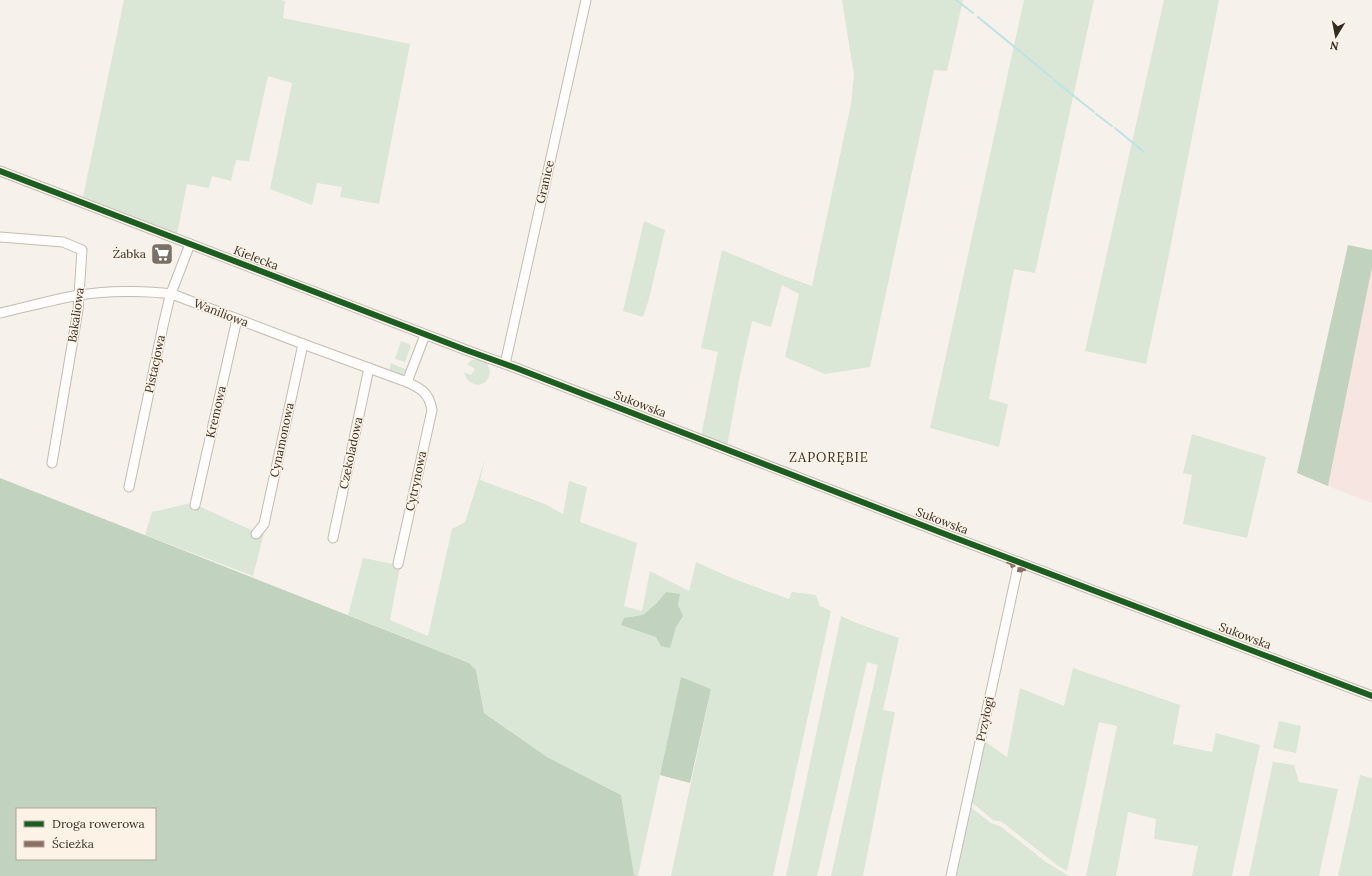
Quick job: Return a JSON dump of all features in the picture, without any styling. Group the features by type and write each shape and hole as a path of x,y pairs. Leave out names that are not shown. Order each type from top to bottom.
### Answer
{"street":[{"name":"Granice","path":"505,364 586,0"},
{"name":"Kielecka","path":"0,171 505,364"},
{"name":"Bakaliowa","path":"0,237 62,242 82,250 80,295 52,463"},
{"name":"Pistacjowa","path":"129,487 163,326 172,294 190,244"},
{"name":"Waniliowa","path":"0,313 80,295 129,292 156,292 172,294 408,382 421,389 430,399"},
{"name":"Kremowa","path":"195,505 237,319"},
{"path":"408,382 425,334"},
{"name":"Cynamonowa","path":"256,534 264,524 303,344"},
{"name":"Sukowska","path":"505,364 1372,696"},
{"name":"Czekoladowa","path":"332,538 369,368"},
{"name":"Cytrynowa","path":"398,564 432,410 430,399"},
{"name":"Przyłogi","path":"951,876 1019,562"}],"shaded area":[{"path":"1372,267 1372,503 1328,486"}],"green space":[{"path":"124,0 281,0 285,1 283,18 410,44 379,204 340,197 342,187 317,183 312,205 270,189 292,83 268,76 249,161 236,160 231,181 212,176 209,188 187,184 177,234 83,197"},
{"path":"842,0 963,0 947,71 934,70 870,367 825,374 785,357 799,294 782,285 771,327 752,321 740,375 727,447 701,436 718,352 701,348 722,250 812,286 851,104 854,75"},
{"path":"1024,0 1094,0 1035,273 1014,269 989,399 1008,404 999,447 930,428"},
{"path":"1164,0 1219,0 1146,364 1085,351"},
{"path":"644,221 665,230 649,299 643,317 623,311"},
{"path":"1348,245 1372,250 1372,267 1328,486 1297,473"},
{"path":"401,341 411,345 405,362 395,359"},
{"path":"478,359 487,363 490,371 489,377 486,381 478,385 470,382 466,378 464,372 471,375 475,369 467,364 472,360"},
{"path":"391,363 407,370 403,375 389,371"},
{"path":"1192,434 1266,457 1247,538 1183,524 1192,475 1183,473"},
{"path":"485,459 480,480 545,504 563,514 569,481 587,487 580,522 637,543 624,606 642,611 650,571 689,591 696,562 734,579 789,599 792,592 816,595 820,606 831,611 773,876 671,876 711,689 681,678 638,876 634,875 621,795 547,757 484,713 476,670 469,663 348,615 363,558 394,564 400,567 390,620 428,636 452,529 465,522"},
{"path":"0,478 469,663 476,670 484,713 547,757 621,795 634,875 638,876 0,876"},
{"path":"192,503 251,530 264,533 253,576 145,535 152,512"},
{"path":"666,592 680,594 678,605 683,616 676,627 670,648 661,646 656,637 621,625 624,618 643,615 657,603"},
{"path":"841,616 899,638 883,710 895,712 863,876 831,876 878,665 867,662 817,876 786,876"},
{"path":"1073,668 1180,705 1173,744 1212,752 1216,733 1260,745 1232,876 1192,876 1198,846 1154,839 1156,819 1128,812 1116,876 1086,876 1117,726 1099,722 1067,871 1057,865 1002,822 993,820 970,801 983,740 1007,757 1020,688 1064,706"},
{"path":"681,677 711,689 690,783 660,775"},
{"path":"1279,721 1301,726 1296,753 1273,748"},
{"path":"1273,762 1294,765 1299,782 1338,789 1319,876 1249,876"},
{"path":"1360,775 1372,778 1372,876 1338,876"},
{"path":"968,805 991,823 1000,826 1046,862 1069,876 953,876"}],"waterway":[{"path":"956,0 973,13"},
{"path":"978,17 1051,77"},
{"path":"1054,80 1094,112"},
{"path":"1096,114 1112,126"},
{"path":"1115,128 1144,152"}],"marked path":[{"path":"1007,561 1012,563 1014,569 1021,570 1023,568 1030,570"}],"cycle path":[{"path":"0,171 950,536 1372,696"}],"place":[{"name":"Żabka","path":"162,254"}],"district":[{"name":"ZAPORĘBIE","path":"829,457"}]}
